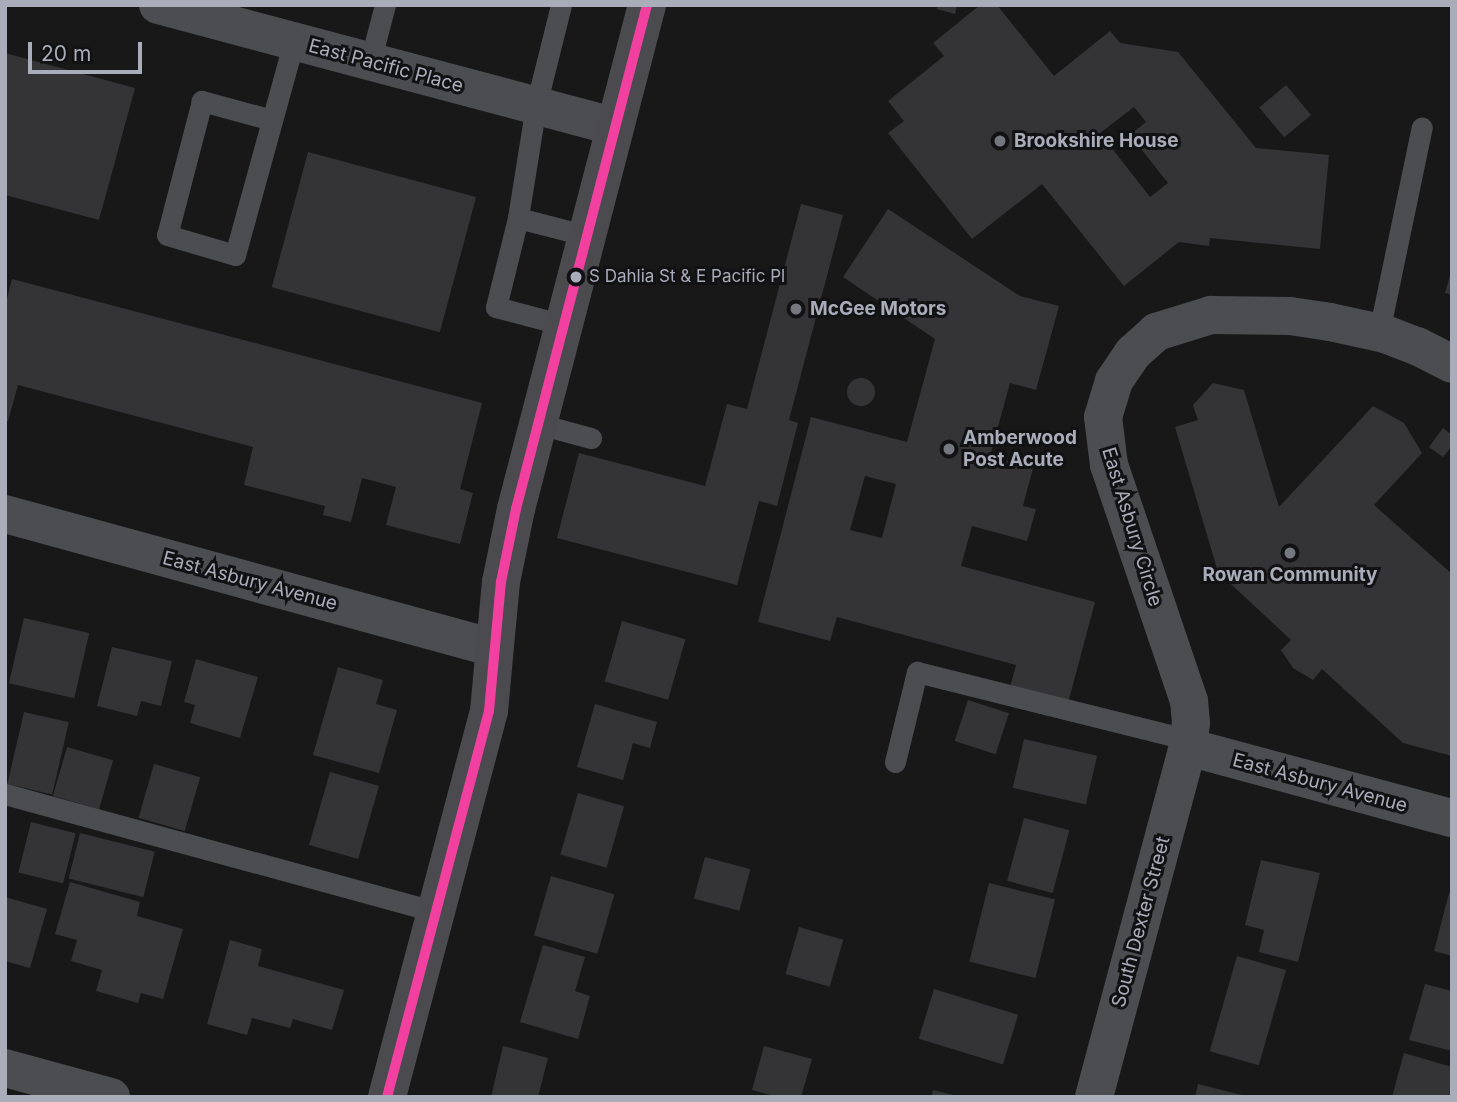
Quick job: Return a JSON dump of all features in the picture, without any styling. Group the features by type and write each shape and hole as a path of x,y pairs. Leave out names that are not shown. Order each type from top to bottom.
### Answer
{"street":[{"name":"East Pacific Place","path":"158,5 615,127"},
{"path":"387,1097 489,711 507,550 647,5"},
{"name":"East Asbury Circle","path":"1189,744 1189,701 1108,466 1103,417 1114,381 1133,353 1156,332 1211,315 1290,316 1379,332 1417,346 1452,364"},
{"name":"East Asbury Avenue","path":"5,514 494,648"},
{"name":"East Asbury Avenue","path":"1189,744 1452,818"},
{"name":"South Dexter Street","path":"1094,1097 1189,744"},
{"path":"5,1068 111,1097"}],"lane":[{"path":"370,62 385,5"},
{"path":"561,5 536,105 518,218 496,307 564,325"},
{"path":"272,120 202,101 167,235 235,255 294,41"},
{"path":"1379,332 1422,127"},
{"path":"518,218 588,236"},
{"path":"539,424 591,438"},
{"path":"895,762 917,672 1189,744"},
{"path":"5,794 436,912"}],"building":[{"path":"938,5 957,5 955,14 937,9"},
{"name":"Brookshire House","path":"980,5 997,5 1054,76 1110,31 1120,43 1178,52 1256,148 1329,155 1320,249 1210,238 1209,246 1179,242 1124,286 1042,184 972,239 888,133 904,121 888,101 944,56 933,43","holes":["1134,107 1146,122 1130,135 1168,183 1150,197 1100,133"]},
{"path":"5,53 135,88 99,220 5,195"},
{"path":"1286,85 1311,115 1284,137 1259,107"},
{"path":"308,152 476,197 440,332 272,287"},
{"name":"McGee Motors","path":"801,204 843,215 789,420 798,423 777,506 759,501 737,585 557,538 579,453 705,486 727,404 747,409"},
{"name":"Amberwood Post Acute","path":"888,209 1020,296 1059,306 1036,390 1010,383 990,456 1033,468 1023,506 1036,509 1027,541 972,526 961,566 1095,602 1068,703 1010,687 1016,665 837,617 830,641 758,622 811,417 907,442 935,339 843,277","holes":["865,476 896,484 882,538 850,530"]},
{"path":"1452,272 1452,295 1445,293"},
{"path":"12,279 482,403 460,489 473,493 460,544 386,525 396,487 362,478 351,522 323,515 325,506 244,485 253,447 18,385 8,421 5,420 5,306"},
{"path":"861,378 871,382 875,392 871,402 861,406 851,402 847,392 851,382"},
{"name":"Rowan Community","path":"1213,383 1244,390 1279,507 1373,406 1404,423 1422,453 1374,505 1452,574 1452,756 1403,743 1322,669 1313,680 1293,668 1281,650 1291,640 1218,572 1175,427 1198,420 1193,405"},
{"path":"1443,428 1452,435 1452,446 1443,457 1429,447"},
{"path":"24,618 89,633 74,698 9,683"},
{"path":"622,621 685,639 668,700 605,682"},
{"path":"112,647 172,661 161,706 141,701 137,716 97,706"},
{"path":"196,659 258,677 240,738 190,723 195,705 184,702"},
{"path":"338,667 383,680 376,704 397,710 379,773 313,755"},
{"path":"968,700 1009,713 996,754 955,741"},
{"path":"595,704 657,722 650,748 633,743 623,780 577,767"},
{"path":"24,712 69,722 52,794 7,784"},
{"path":"1024,739 1097,756 1086,805 1013,788"},
{"path":"67,747 113,760 99,809 53,796"},
{"path":"154,764 200,777 185,831 139,818"},
{"path":"330,772 379,786 358,859 309,845"},
{"path":"578,793 624,806 606,868 560,855"},
{"path":"1024,818 1069,830 1053,893 1007,881"},
{"path":"31,822 76,833 63,884 18,872"},
{"path":"80,833 155,852 143,897 69,879"},
{"path":"705,857 750,869 739,911 694,899"},
{"path":"1261,860 1320,873 1298,962 1259,952 1264,930 1245,925"},
{"path":"551,876 614,894 597,954 534,936"},
{"path":"70,882 140,902 137,916 183,929 163,999 141,993 138,1003 96,991 102,970 71,961 77,940 55,934"},
{"path":"989,883 1055,899 1035,978 969,962"},
{"path":"1449,893 1452,894 1452,956 1434,951"},
{"path":"5,897 47,909 30,968 5,961"},
{"path":"799,927 843,940 830,987 785,974"},
{"path":"230,940 262,949 258,966 344,990 332,1030 293,1019 290,1028 252,1018 247,1035 207,1024"},
{"path":"543,945 585,957 575,991 590,996 578,1039 520,1022"},
{"path":"1237,956 1286,970 1259,1065 1210,1051"},
{"path":"1425,984 1452,991 1452,1051 1409,1040"},
{"path":"934,989 1018,1015 1003,1064 919,1039"},
{"path":"503,1046 548,1058 538,1097 491,1097"},
{"path":"764,1046 812,1059 801,1097 777,1097 752,1090"},
{"path":"1404,1053 1452,1067 1452,1097 1392,1097"},
{"path":"1198,1084 1246,1096 1246,1097 1195,1097"},
{"path":"933,1090 957,1096 957,1097 931,1097"}],"transit line":[{"path":"387,1097 489,711 501,582 516,509 647,5"}],"place":[{"name":"Brookshire House","path":"1000,141"},
{"name":"S Dahlia St & E Pacific Pl","path":"576,277"},
{"name":"McGee Motors","path":"796,309"},
{"name":"Amberwood Post Acute","path":"949,449"},
{"name":"Rowan Community","path":"1290,553"}]}
